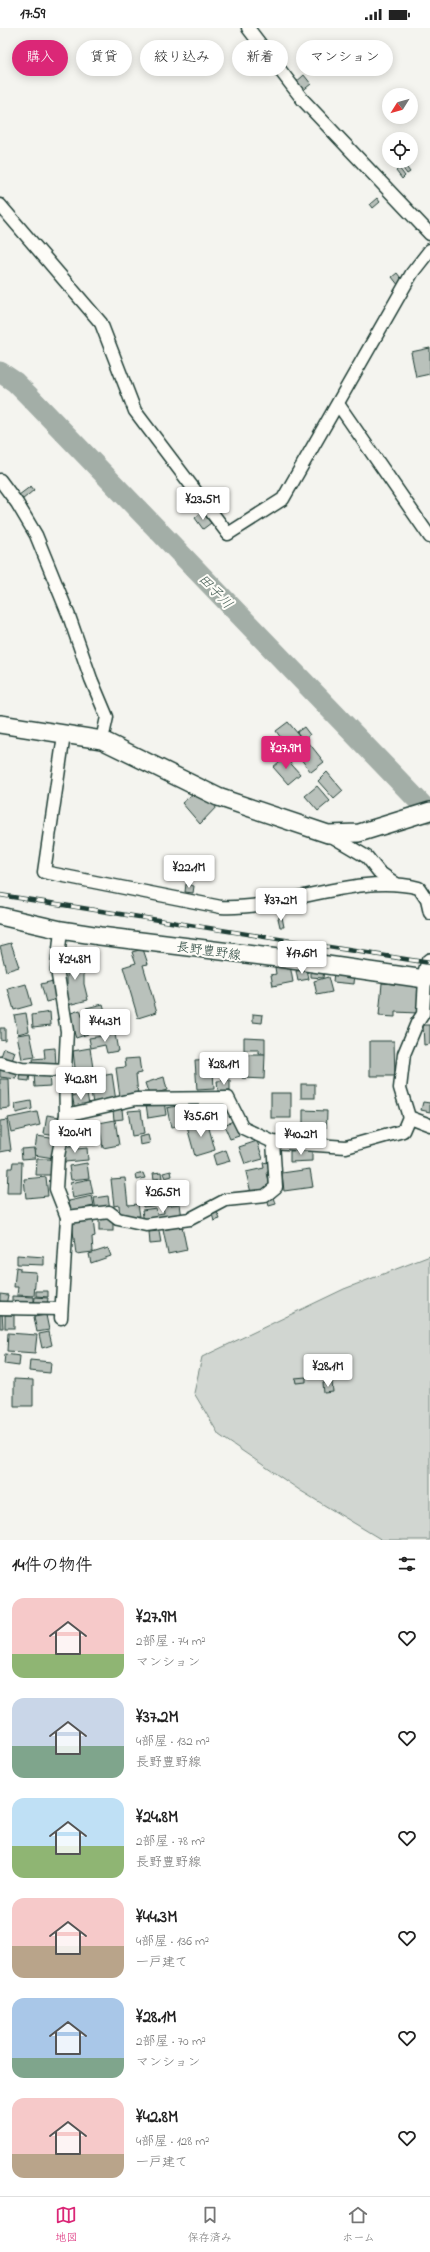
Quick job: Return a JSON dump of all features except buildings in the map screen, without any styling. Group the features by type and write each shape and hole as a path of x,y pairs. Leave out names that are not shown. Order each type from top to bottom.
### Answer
{"street":[{"path":"248,28 303,100 430,234"},
{"path":"0,205 101,323 136,411 228,534 283,499 412,273 430,250"},
{"path":"338,404 430,537"},
{"path":"0,480 17,503 36,534 69,616 91,678 107,717 102,740"},
{"path":"0,724 102,740 218,797 328,834 367,857 379,872 396,884"},
{"path":"64,735 44,872 222,907 242,908 310,893 396,884 419,888 427,900 430,913"},
{"path":"328,834 359,833 430,811"},
{"name":"長野豊野線","path":"0,916 61,930 425,979"},
{"path":"0,1308 61,1313 67,1217 56,1189 58,1156 66,1115 64,1071 67,1032 57,969 61,930"},
{"path":"66,1115 136,1099 182,1097 228,1098 243,1128 273,1142 346,1147 403,1131 409,1117 400,1088 404,1054 417,1023 423,1014 425,979 430,962"},
{"path":"0,1064 22,1069 64,1071"},
{"path":"409,1117 430,1125"},
{"path":"67,1217 109,1212 118,1219 146,1225 190,1218 226,1200 265,1196 276,1187 273,1142"}],"shaded area":[{"path":"430,1256 430,1540 382,1540 301,1491 219,1435 194,1393 202,1357 344,1289"}],"waterway":[{"name":"田子川","path":"0,372 15,382 28,395 430,813"}],"railway":[{"path":"0,895 430,963"}]}
